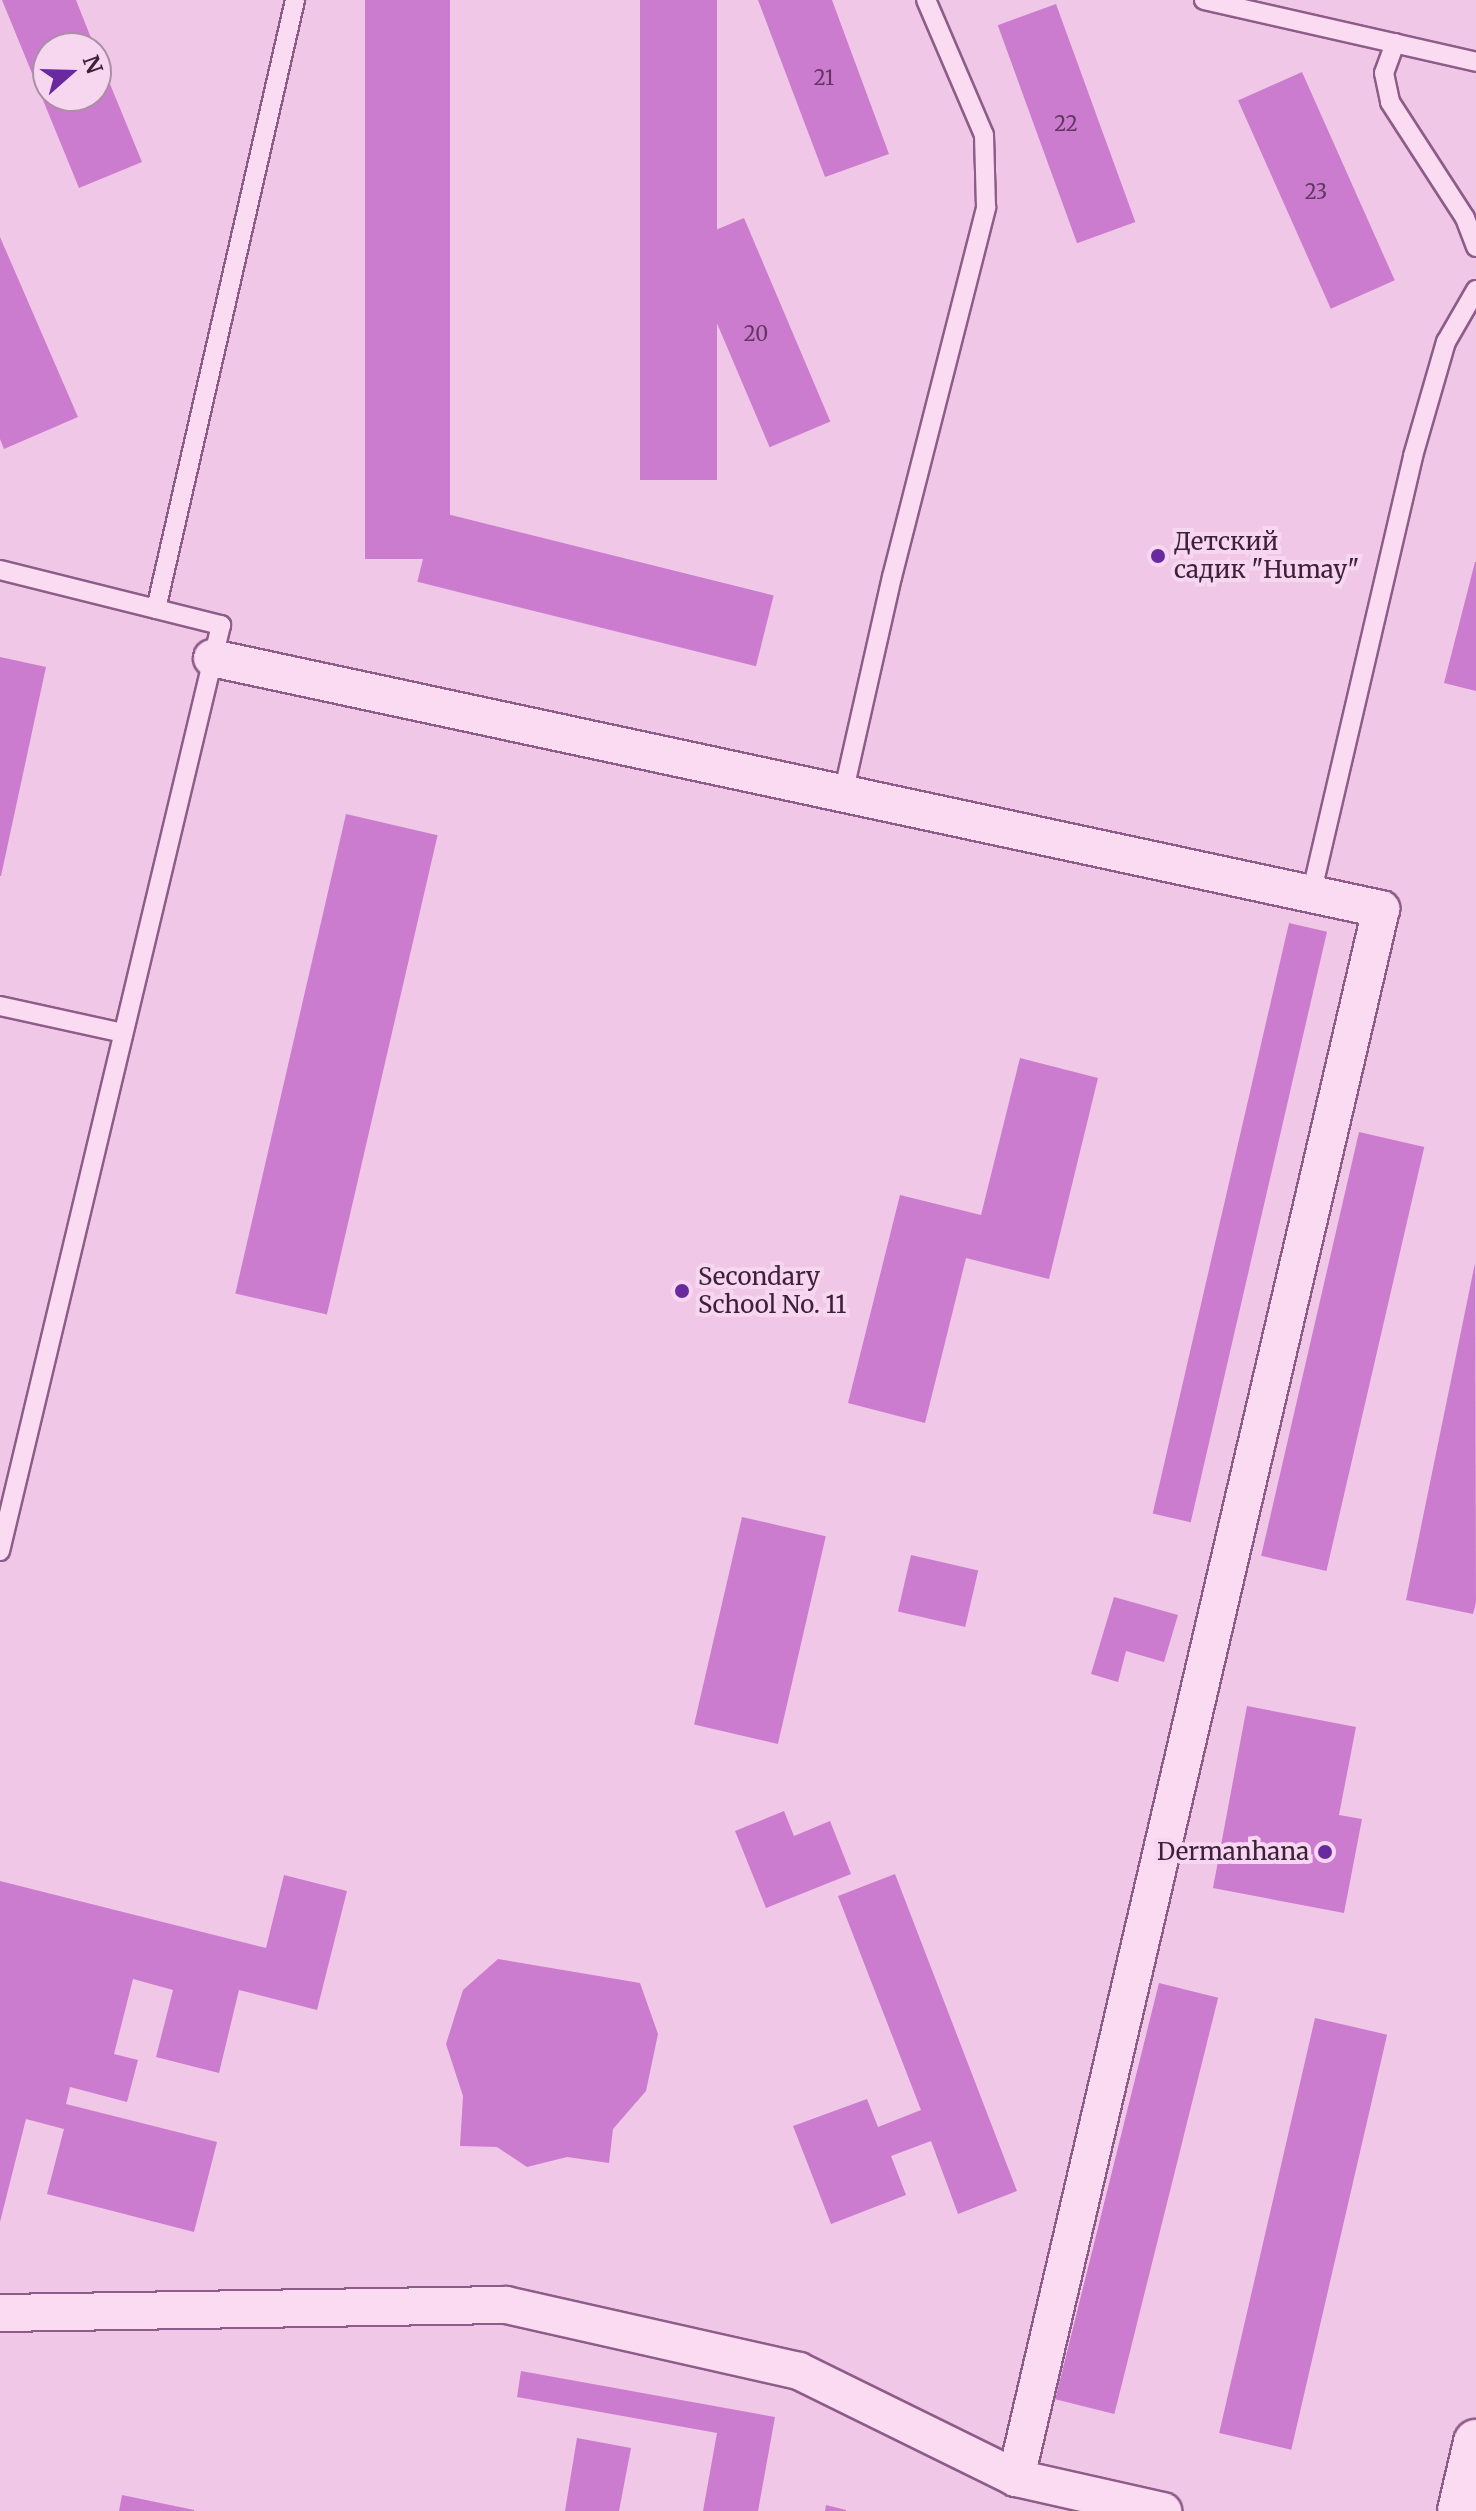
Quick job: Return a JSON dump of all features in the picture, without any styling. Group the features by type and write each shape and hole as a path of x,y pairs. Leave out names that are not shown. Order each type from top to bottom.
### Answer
{"street":[{"path":"212,658 1381,909 1016,2478"},
{"path":"0,2313 506,2305 799,2371 1016,2478 1163,2511"},
{"path":"1460,2511 1476,2442"}],"lane":[{"path":"156,609 295,0"},
{"path":"843,794 986,207 984,135 926,0"},
{"path":"1204,0 1476,62"},
{"path":"1395,43 1384,73 1390,102 1465,218 1476,247"},
{"path":"1311,895 1413,456 1446,342 1476,290"},
{"path":"0,570 221,625 0,1551"},
{"path":"0,1006 123,1033"}],"building":[{"path":"2,0 76,0 89,32 32,32 32,73"},
{"path":"365,0 450,0 450,559 365,559"},
{"path":"640,0 717,0 717,480 640,480"},
{"path":"758,0 832,0 889,154 825,177"},
{"path":"1056,4 1135,222 1077,243 998,25"},
{"path":"1302,72 1395,280 1331,309 1238,100"},
{"path":"112,89 142,162 79,188 48,112 112,112"},
{"path":"744,218 830,421 770,447 683,244"},
{"path":"0,237 78,417 4,449 0,439"},
{"path":"435,511 774,595 756,666 417,582"},
{"path":"1476,562 1476,691 1444,683"},
{"path":"0,657 46,667 1,876 0,876"},
{"path":"346,814 438,835 327,1315 235,1293"},
{"path":"1289,923 1327,932 1191,1522 1153,1513"},
{"path":"1020,1058 1098,1078 1049,1279 966,1258 925,1423 848,1403 900,1195 981,1215"},
{"path":"1359,1132 1424,1147 1326,1571 1261,1556"},
{"path":"1475,1263 1476,1602 1473,1614 1406,1600"},
{"path":"742,1517 826,1536 778,1744 694,1725"},
{"path":"911,1555 978,1571 965,1627 898,1612"},
{"path":"1114,1597 1178,1615 1164,1662 1126,1651 1118,1682 1091,1674"},
{"path":"1247,1706 1356,1727 1339,1815 1362,1819 1344,1913 1213,1888"},
{"path":"784,1811 794,1836 830,1821 851,1874 766,1908 735,1831"},
{"path":"895,1874 1017,2191 958,2214 931,2141 891,2156 906,2195 831,2224 793,2126 867,2099 878,2127 921,2110 838,1896"},
{"path":"284,1875 347,1891 317,2010 239,1990 219,2073 156,2057 173,1990 133,1979 114,2054 138,2060 127,2102 70,2087 66,2104 217,2142 194,2232 47,2194 64,2129 26,2119 0,2222 0,1881 266,1948"},
{"path":"498,1959 640,1983 658,2034 646,2091 613,2129 609,2163 567,2157 527,2167 497,2147 460,2146 463,2096 446,2044 463,1990"},
{"path":"1159,1983 1218,1998 1114,2414 1055,2399"},
{"path":"1315,2018 1387,2035 1291,2450 1219,2433"},
{"path":"521,2371 775,2417 758,2511 703,2511 717,2433 517,2397"},
{"path":"577,2438 631,2448 619,2511 565,2511"},
{"path":"122,2495 194,2510 194,2511 119,2511"},
{"path":"826,2505 846,2510 846,2511 825,2511"}],"place":[{"name":"Детский садик \"Humay\"","path":"1158,556"},
{"name":"Secondary School No. 11","path":"682,1291"},
{"name":"Dermanhana","path":"1325,1852"}]}
